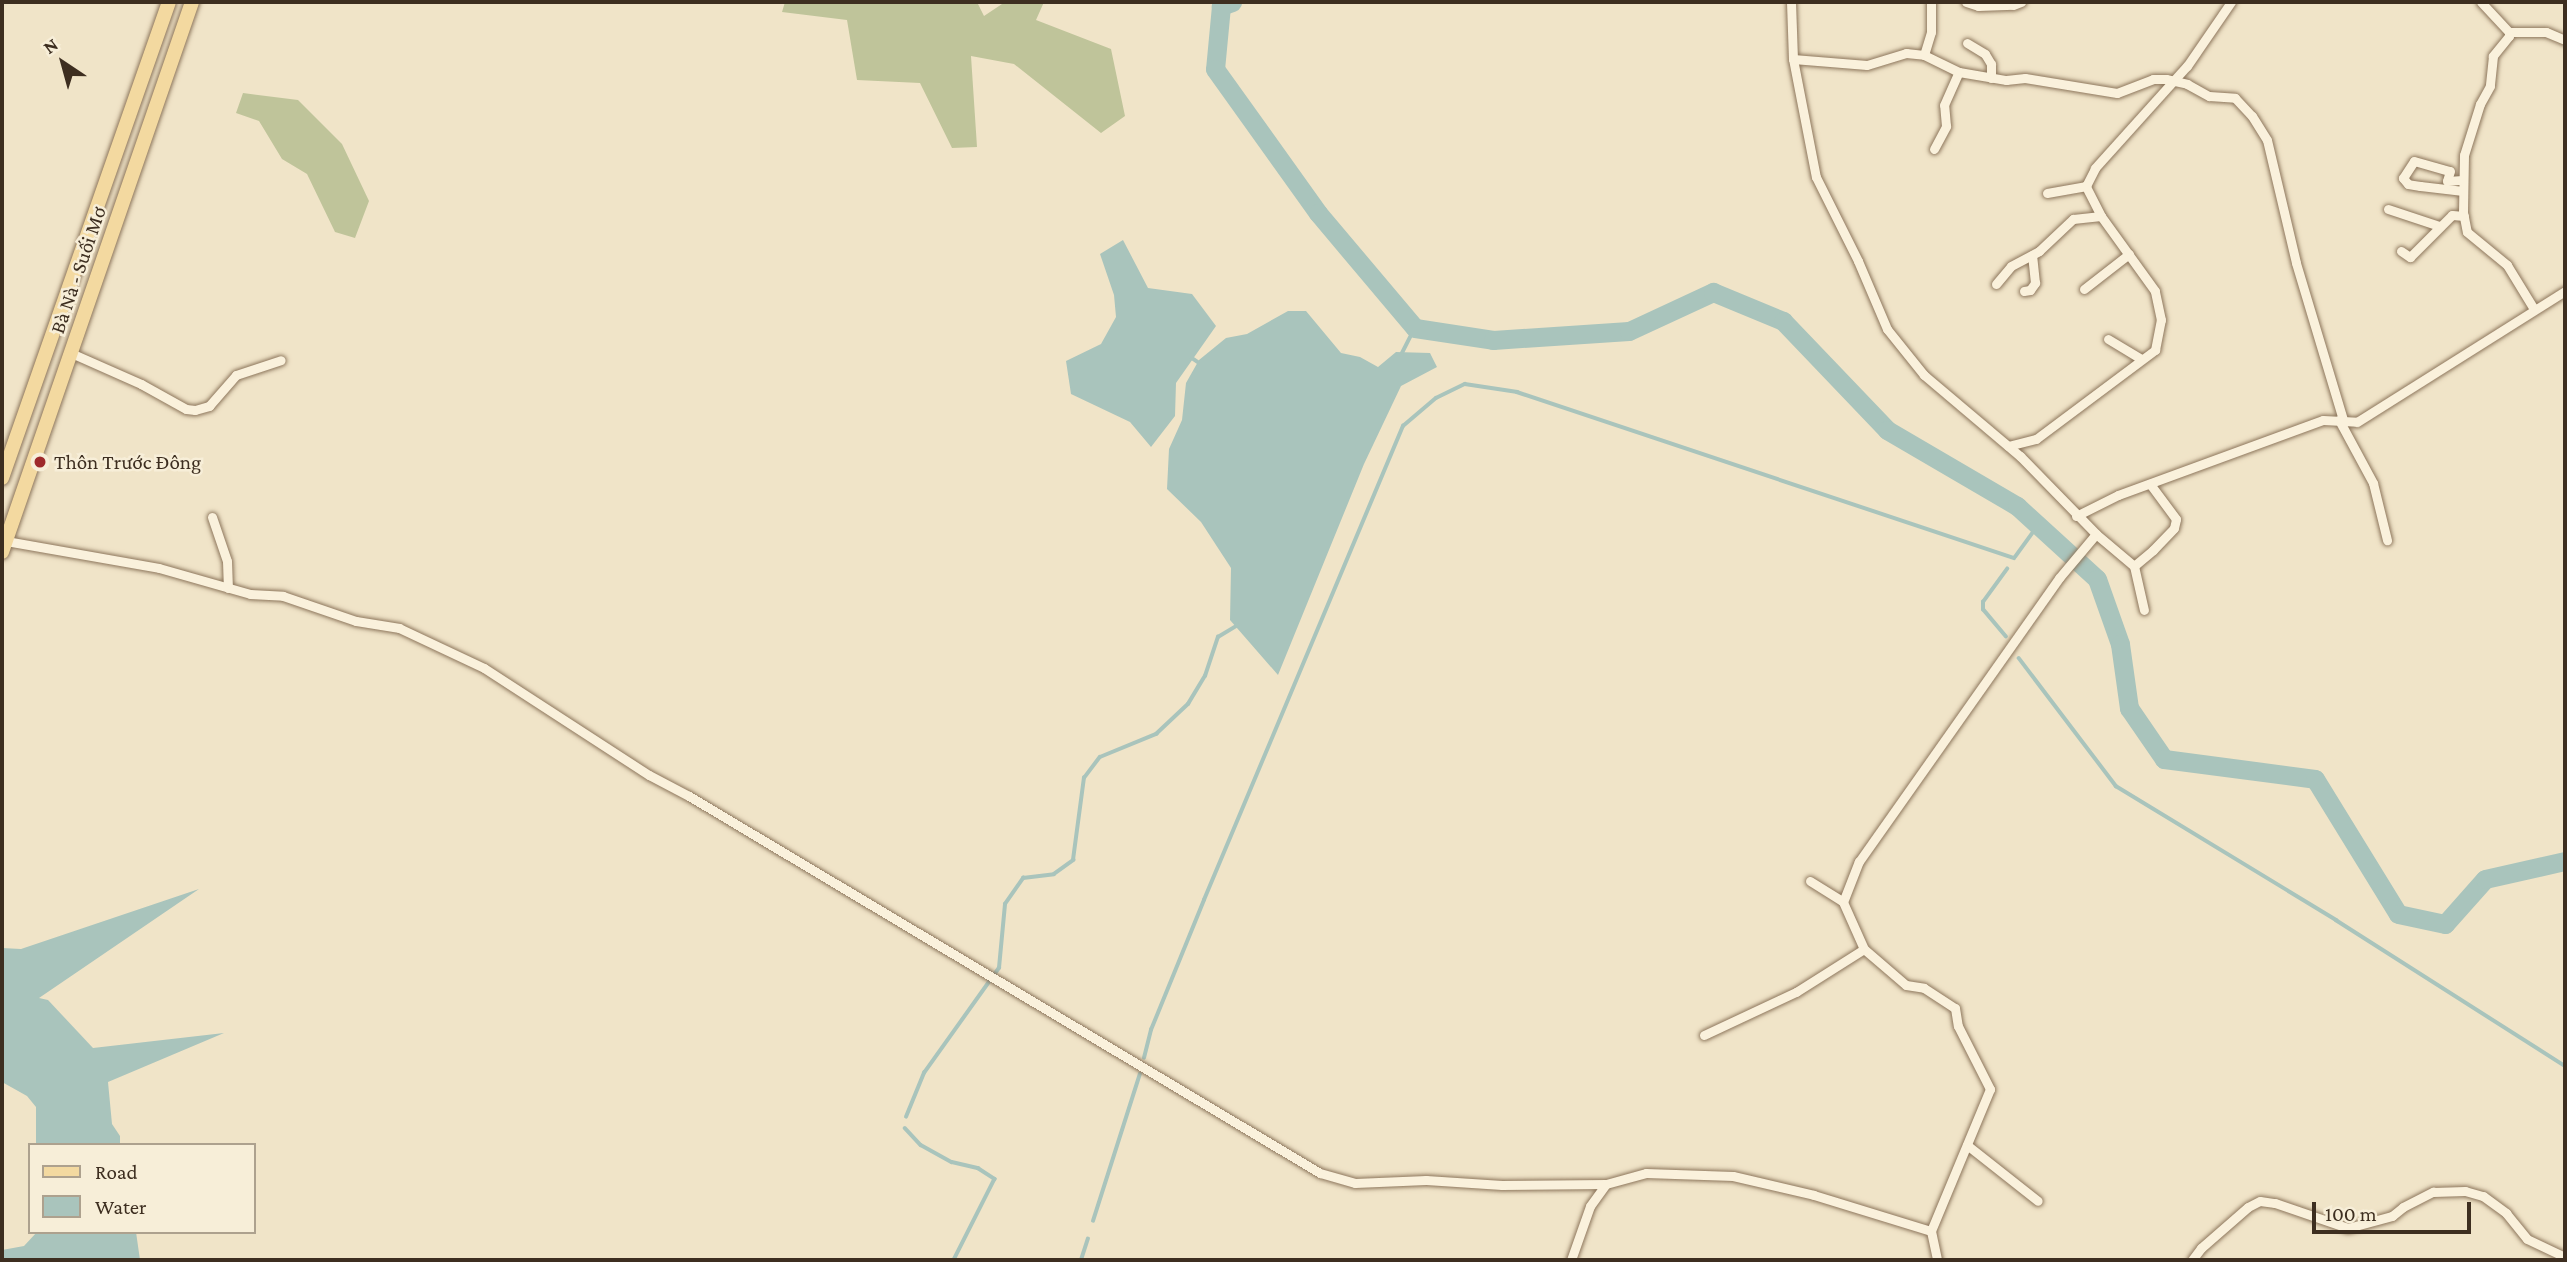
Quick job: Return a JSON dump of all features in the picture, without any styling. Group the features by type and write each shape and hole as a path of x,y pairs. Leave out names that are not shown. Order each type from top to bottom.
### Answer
{"main road":[{"name":"Bà Nà - Suối Mơ","path":"2,478 169,2"},
{"name":"Bà Nà - Suối Mơ","path":"3,544 192,2"}],"street":[{"path":"1791,2 1793,59 1816,177 1858,261 1887,329 1924,375 2008,446 2095,535 2134,566 2144,610"},
{"path":"1924,55 1931,32 1931,2"},
{"path":"1966,2 1978,5 2012,5 2021,2"},
{"path":"2086,186 2095,168 2174,82 2231,2"},
{"path":"2481,2 2509,32 2546,32 2565,40"},
{"path":"2509,32 2493,56 2490,86 2480,104 2465,155 2464,216 2467,232 2507,265 2535,309"},
{"path":"1967,43 1985,54 1991,64 1991,78"},
{"path":"1793,59 1867,65 1906,53 1924,55 1959,72 1991,78 2025,78 2107,93 2126,91 2153,79 2187,84 2209,96 2235,98 2263,131 2295,263 2341,420 2373,483 2387,540"},
{"path":"1934,149 1946,127 1944,105 1959,72"},
{"path":"2463,180 2447,181 2450,171 2414,161 2403,178 2408,184 2463,191"},
{"path":"2008,446 2036,439 2155,350 2161,320 2155,290 2101,216 2086,186"},
{"path":"2047,193 2086,186"},
{"path":"2388,209 2439,226"},
{"path":"2401,251 2410,257 2452,215 2464,216"},
{"path":"1996,284 2011,266 2032,255 2073,219 2101,216"},
{"path":"2084,289 2129,254"},
{"path":"2024,291 2030,290 2035,283 2032,255"},
{"path":"2076,516 2118,495 2323,420 2357,422 2565,291"},
{"path":"2108,339 2141,359"},
{"path":"71,353 150,389 186,410 195,411 209,406 236,375 281,360"},
{"path":"2134,566 2174,528 2176,519 2150,484"},
{"path":"212,517 227,561 228,588"},
{"path":"1843,902 1859,861 2060,577 2095,535"},
{"path":"3,544 159,568 250,594 283,596 356,621 400,628 484,668 649,775 689,796 1320,1173 1334,1178 1355,1183 1426,1180 1502,1185 1563,1182 1606,1184 1646,1173 1733,1176 1814,1195 1931,1231"},
{"path":"1810,881 1843,902 1864,949 1906,985 1924,988 1955,1008 1958,1026 1990,1089 1931,1231 1937,1260"},
{"path":"1704,1035 1796,992 1864,949"},
{"path":"1967,1145 2038,1201"},
{"path":"1571,1260 1590,1206 1606,1184"},
{"path":"2192,1260 2201,1248 2248,1207 2260,1201 2275,1203 2347,1228 2392,1216 2403,1206 2433,1192 2465,1191 2483,1196 2506,1213 2527,1239 2565,1257"}],"green space":[{"path":"785,2 977,2 984,16 1005,2 1044,2 1036,20 1111,49 1125,116 1101,133 1014,64 971,56 977,147 952,148 920,83 857,80 847,20 782,12"},
{"path":"243,93 298,100 342,144 369,201 355,238 335,232 307,174 282,159 259,121 236,113"}],"water":[{"path":"1123,240 1148,288 1192,294 1216,326 1176,383 1175,416 1151,447 1130,422 1071,394 1066,361 1101,344 1116,317 1114,295 1100,254"},
{"path":"1288,311 1306,311 1341,353 1360,357 1378,367 1396,352 1430,353 1437,367 1401,386 1364,464 1278,675 1230,620 1231,568 1201,522 1167,489 1169,449 1182,420 1186,383 1199,360 1226,338 1247,334"},
{"path":"199,889 39,998 48,1000 93,1048 224,1033 108,1082 112,1124 120,1136 120,1143 36,1143 36,1107 27,1096 2,1082 2,948 21,949"},
{"path":"35,1234 136,1234 140,1260 2,1260 2,1250 24,1246"}],"waterway":[{"path":"1232,2 1221,6 1215,69 1318,213 1415,328 1493,340 1629,331 1713,292 1783,321 1887,430 2017,506 2097,579 2120,644 2129,708 2164,759 2315,779 2398,914 2445,924 2485,879 2565,861"},
{"path":"1401,355 1415,328"},
{"path":"1192,358 1198,362"},
{"path":"1144,1058 1151,1030 1204,900 1403,426 1436,398 1465,384 1517,392 2014,558"},
{"path":"2015,557 2038,525"},
{"path":"2006,637 1983,610 1983,602 2007,569"},
{"path":"906,1117 924,1073 999,968 1005,904 1023,878 1054,874 1073,860 1084,778 1100,757 1156,734 1188,704 1205,676 1218,637 1238,625"},
{"path":"2019,658 2116,786 2336,920 2565,1066"},
{"path":"1093,1221 1140,1074"},
{"path":"905,1128 921,1145 952,1162 978,1168 995,1179 954,1260"},
{"path":"1081,1260 1088,1239"}],"place":[{"name":"Thôn Trước Đông","path":"40,462"}]}
